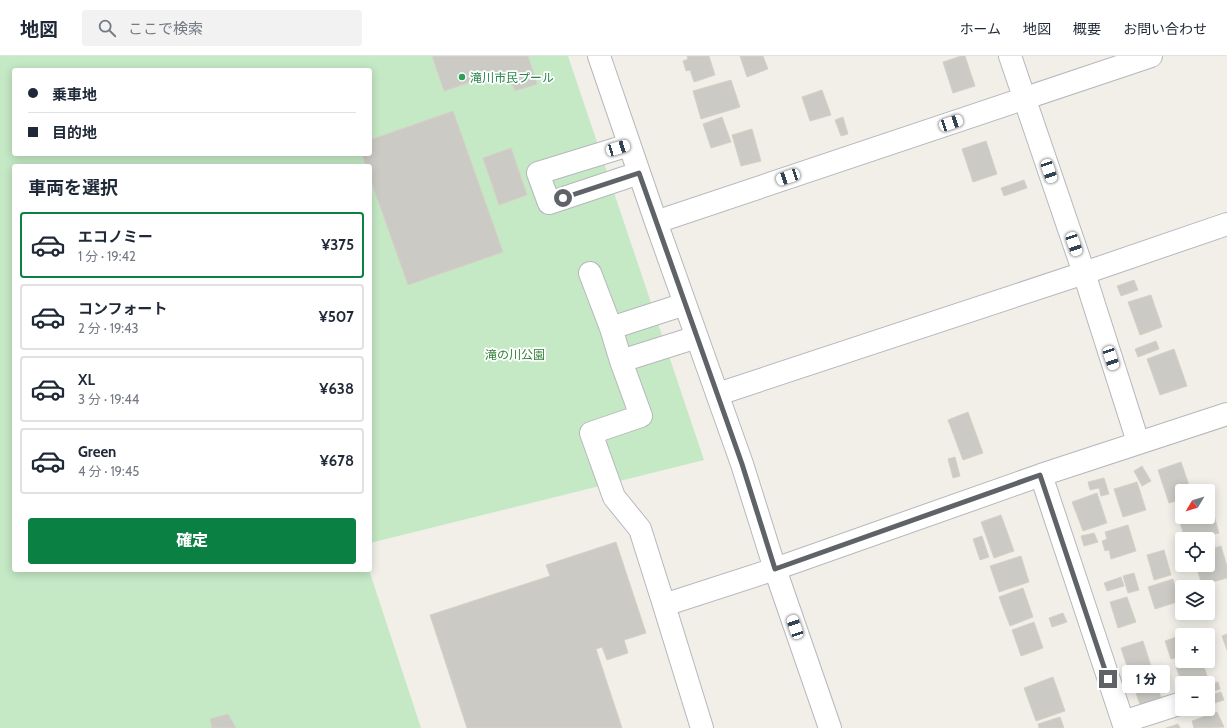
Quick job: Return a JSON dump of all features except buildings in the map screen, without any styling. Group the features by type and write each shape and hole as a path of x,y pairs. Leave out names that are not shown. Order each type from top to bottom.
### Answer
{"street":[{"path":"599,56 656,222 718,394 775,569 830,728"},
{"path":"1010,56 1084,273 1138,442"},
{"path":"656,222 1151,56"},
{"path":"629,145 538,173 549,203 639,173"},
{"path":"718,394 1227,224"},
{"path":"590,273 611,328 641,416 591,433 614,497 640,529 702,728"},
{"path":"611,328 685,304"},
{"path":"622,361 697,337"},
{"path":"664,605 775,569 1040,475 1227,414"},
{"path":"1040,475 1124,725 1175,706"}],"green space":[{"name":"滝の川公園","path":"0,56 568,56 704,460 372,543 372,164 12,164 12,572 370,572 421,728 0,728"}],"place":[{"name":"滝川市民プール","path":"462,77"}],"route":[{"path":"563,198 639,173 718,394 775,569 1040,475 1108,679"}]}
